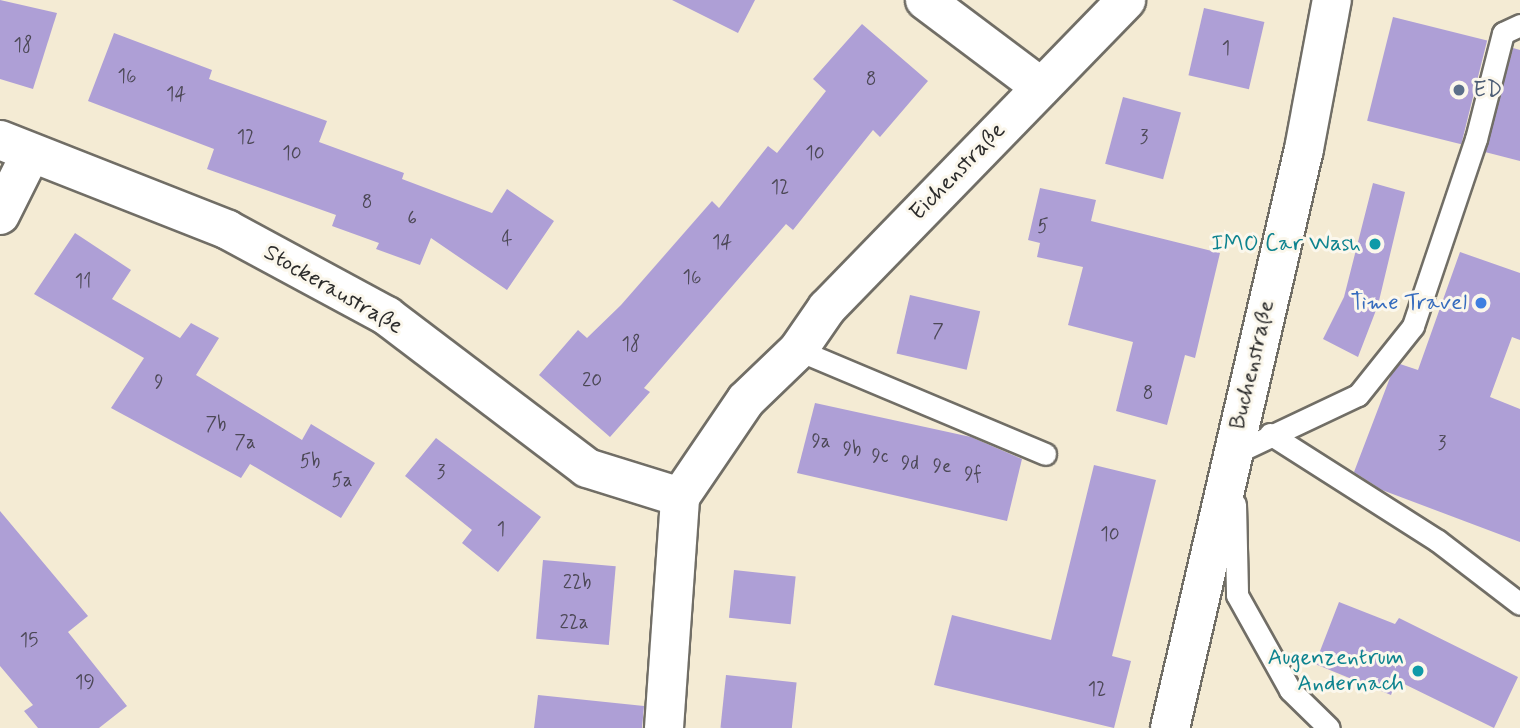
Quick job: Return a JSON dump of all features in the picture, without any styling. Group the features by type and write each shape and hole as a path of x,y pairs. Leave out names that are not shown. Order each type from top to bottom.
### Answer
{"street":[{"path":"925,0 1041,87"},
{"name":"Eichenstraße","path":"680,497 746,400 798,350 827,308 1126,0"},
{"name":"Buchenstraße","path":"1170,728 1332,0"},
{"path":"0,215 15,147"},
{"name":"Stockeraustraße","path":"15,147 228,230 387,316 587,468 680,497"},
{"path":"664,728 680,497"}],"lane":[{"path":"1329,728 1290,690 1237,595 1233,451 1358,395 1413,326 1476,139 1503,33 1520,25"},
{"path":"798,350 1045,454"},
{"path":"1270,434 1438,541 1520,604"}],"building":[{"path":"0,0 57,13 33,89 0,79"},
{"path":"672,0 755,0 738,33"},
{"path":"1204,8 1264,22 1249,89 1188,75"},
{"path":"1393,17 1487,40 1461,144 1367,121"},
{"path":"862,24 928,81 880,137 873,130 793,230 786,224 644,388 650,392 610,437 539,375 578,330 587,338 621,305 712,201 719,208 768,146 777,153 826,91 813,79"},
{"path":"114,33 212,70 209,79 327,121 319,142 404,173 402,179 492,213 507,189 554,221 507,290 431,238 420,265 376,249 379,243 332,226 336,215 207,169 214,149 88,101"},
{"path":"1513,48 1520,50 1520,161 1485,152"},
{"path":"1123,97 1181,113 1163,179 1105,164"},
{"name":"IMO Car Wash","path":"1373,183 1405,192 1378,305 1358,357 1323,339 1344,297"},
{"path":"1040,188 1096,200 1091,221 1220,253 1195,358 1185,355 1167,425 1116,411 1133,342 1068,325 1083,267 1037,257 1040,243 1028,240"},
{"path":"75,233 131,270 112,299 180,338 191,323 219,338 196,375 302,440 311,424 375,463 341,518 250,464 241,478 111,408 144,358 34,294"},
{"path":"1460,252 1520,273 1520,340 1512,337 1490,397 1520,409 1520,542 1382,490 1354,472 1391,375 1400,364 1418,370"},
{"path":"910,295 980,311 967,370 897,353"},
{"path":"815,403 971,437 1022,459 1007,521 797,473"},
{"path":"436,438 541,517 498,572 462,543 472,530 405,476"},
{"path":"1094,465 1156,480 1112,656 1131,661 1114,728 934,685 952,615 1051,640"},
{"path":"0,511 88,616 68,632 127,706 99,728 38,728 24,711 33,705 0,666"},
{"path":"543,560 616,566 609,645 536,639"},
{"path":"734,570 796,576 791,624 729,618"},
{"name":"Augenzentrum Andernach","path":"1339,602 1395,624 1399,618 1518,677 1494,728 1396,680 1391,695 1315,664"},
{"path":"726,675 797,682 792,728 720,728"},
{"path":"538,695 644,706 642,728 534,728"}],"place":[{"name":"ED","path":"1459,90"},
{"name":"IMO Car Wash","path":"1375,244"},
{"name":"Time Travel","path":"1481,303"},
{"name":"Augenzentrum Andernach","path":"1418,671"}]}
